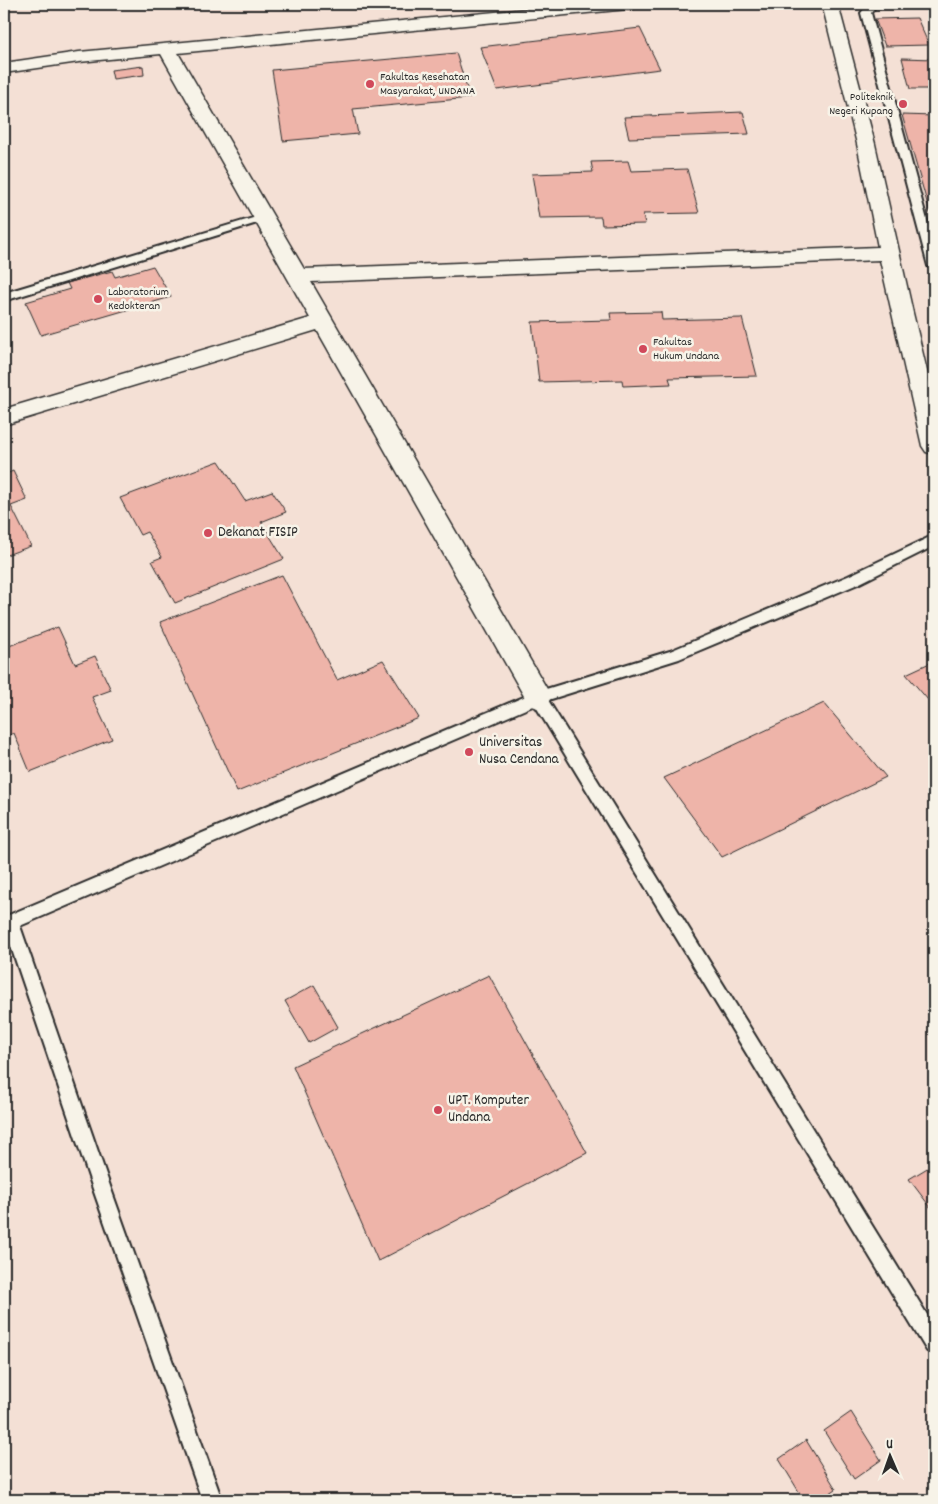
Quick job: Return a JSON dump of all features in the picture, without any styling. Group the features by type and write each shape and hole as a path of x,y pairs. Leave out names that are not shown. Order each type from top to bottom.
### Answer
{"street":[{"path":"4,68 167,49 628,4"},
{"path":"830,4 866,144 926,419 934,446"},
{"path":"167,49 538,697"},
{"path":"298,276 889,253"},
{"path":"4,417 323,321"}],"lane":[{"path":"934,5 872,4 866,13 934,266"},
{"path":"4,296 263,218"},
{"path":"212,1500 8,923 538,697 674,655 853,580 934,540"},
{"path":"538,697 934,1344"}],"shaded area":[{"name":"Universitas Nusa Cendana","path":"4,4 934,4 934,1500 4,1500"}],"building":[{"path":"917,18 929,45 885,46 875,19"},
{"path":"640,28 660,69 497,90 480,47"},
{"name":"Fakultas Kesehatan Masyarakat, UNDANA","path":"456,53 470,98 353,109 358,134 283,141 272,70"},
{"path":"902,58 934,59 934,89 910,89"},
{"path":"143,66 144,75 113,79 111,70"},
{"path":"743,112 749,134 629,138 624,117"},
{"path":"902,115 934,116 934,227"},
{"path":"628,161 631,171 687,169 699,213 643,214 645,224 602,225 601,217 539,218 532,174 593,172 591,162"},
{"name":"Laboratorium Kedokteran","path":"153,266 171,297 41,335 26,302 70,289 67,283 112,271 115,277"},
{"name":"Fakultas Hukum Undana","path":"661,312 662,320 742,318 757,376 669,378 671,384 623,386 622,380 539,382 532,322 611,320 610,313"},
{"name":"Dekanat FISIP","path":"219,461 245,501 272,491 286,512 261,522 284,559 175,603 152,561 162,557 147,532 140,535 120,498"},
{"path":"13,471 27,500 11,506 31,546 4,556 4,475"},
{"path":"282,575 337,680 383,660 419,718 237,792 160,622"},
{"path":"58,627 75,664 95,656 111,690 92,697 112,739 30,772 14,733 4,737 4,648"},
{"path":"934,661 934,707 906,674"},
{"path":"824,703 886,777 722,857 664,778"},
{"name":"UPT. Komputer Undana","path":"489,975 587,1153 378,1261 293,1066"},
{"path":"314,985 338,1027 309,1043 285,1001"},
{"path":"934,1164 934,1212 909,1179"},
{"path":"851,1412 881,1460 854,1479 824,1431"},
{"path":"806,1440 836,1489 820,1500 804,1500 779,1459"}],"place":[{"name":"Fakultas Kesehatan Masyarakat, UNDANA","path":"370,84"},
{"name":"Politeknik Negeri Kupang","path":"903,104"},
{"name":"Laboratorium Kedokteran","path":"98,299"},
{"name":"Fakultas Hukum Undana","path":"643,349"},
{"name":"Dekanat FISIP","path":"208,533"},
{"name":"Universitas Nusa Cendana","path":"469,752"},
{"name":"UPT. Komputer Undana","path":"438,1110"}]}
